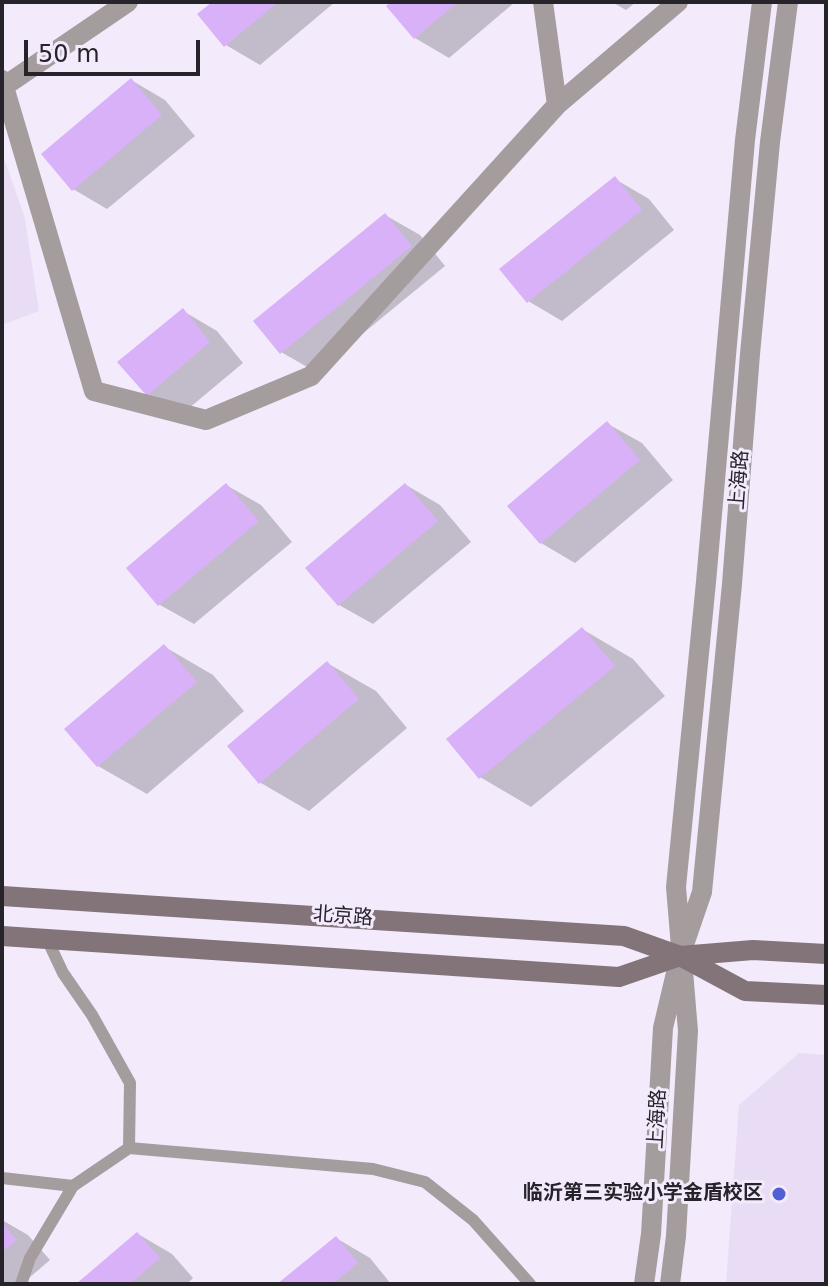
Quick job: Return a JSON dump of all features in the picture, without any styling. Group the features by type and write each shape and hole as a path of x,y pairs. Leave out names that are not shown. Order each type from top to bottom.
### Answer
{"main road":[{"name":"北京路","path":"2,896 624,936 680,956 745,991 826,995"},
{"name":"北京路","path":"2,936 619,977 680,956 753,950 826,954"}],"street":[{"path":"128,2 3,84 94,391 206,420 311,376 557,105 678,2"},
{"path":"543,2 557,105"},
{"name":"上海路","path":"670,1284 676,1236 688,1031 676,887 705,597 743,155 762,2"},
{"name":"上海路","path":"644,1284 651,1234 663,1028 680,956 702,892 770,142 788,2"}],"lane":[{"path":"47,939 63,973 92,1015 130,1083 129,1148"},
{"path":"21,1284 30,1258 73,1186 129,1148 373,1169 425,1182 473,1220 530,1284"},
{"path":"2,1178 73,1186"}],"shaded area":[{"path":"2,152 25,219 39,311 2,325"},
{"name":"临沂第三实验小学金盾校区","path":"799,1053 826,1055 826,1284 726,1284 739,1105"}],"building":[{"path":"212,2 278,2 224,47 197,14"},
{"path":"391,2 458,2 414,39 386,6"},
{"path":"131,78 162,115 72,191 41,154"},
{"path":"615,176 642,210 527,303 499,269"},
{"path":"385,213 412,246 280,354 253,321"},
{"path":"183,308 210,342 147,396 117,362"},
{"path":"607,421 640,460 540,544 507,506"},
{"path":"226,483 259,521 158,606 126,568"},
{"path":"405,483 438,521 338,606 305,568"},
{"path":"582,627 615,666 479,779 446,739"},
{"path":"164,644 197,682 97,767 64,729"},
{"path":"327,661 359,699 259,784 227,746"},
{"path":"2,1223 17,1240 2,1252"},
{"path":"137,1232 160,1258 130,1284 76,1284"},
{"path":"336,1236 358,1263 333,1284 277,1284"}],"place":[{"name":"临沂第三实验小学金盾校区","path":"779,1194"}]}
